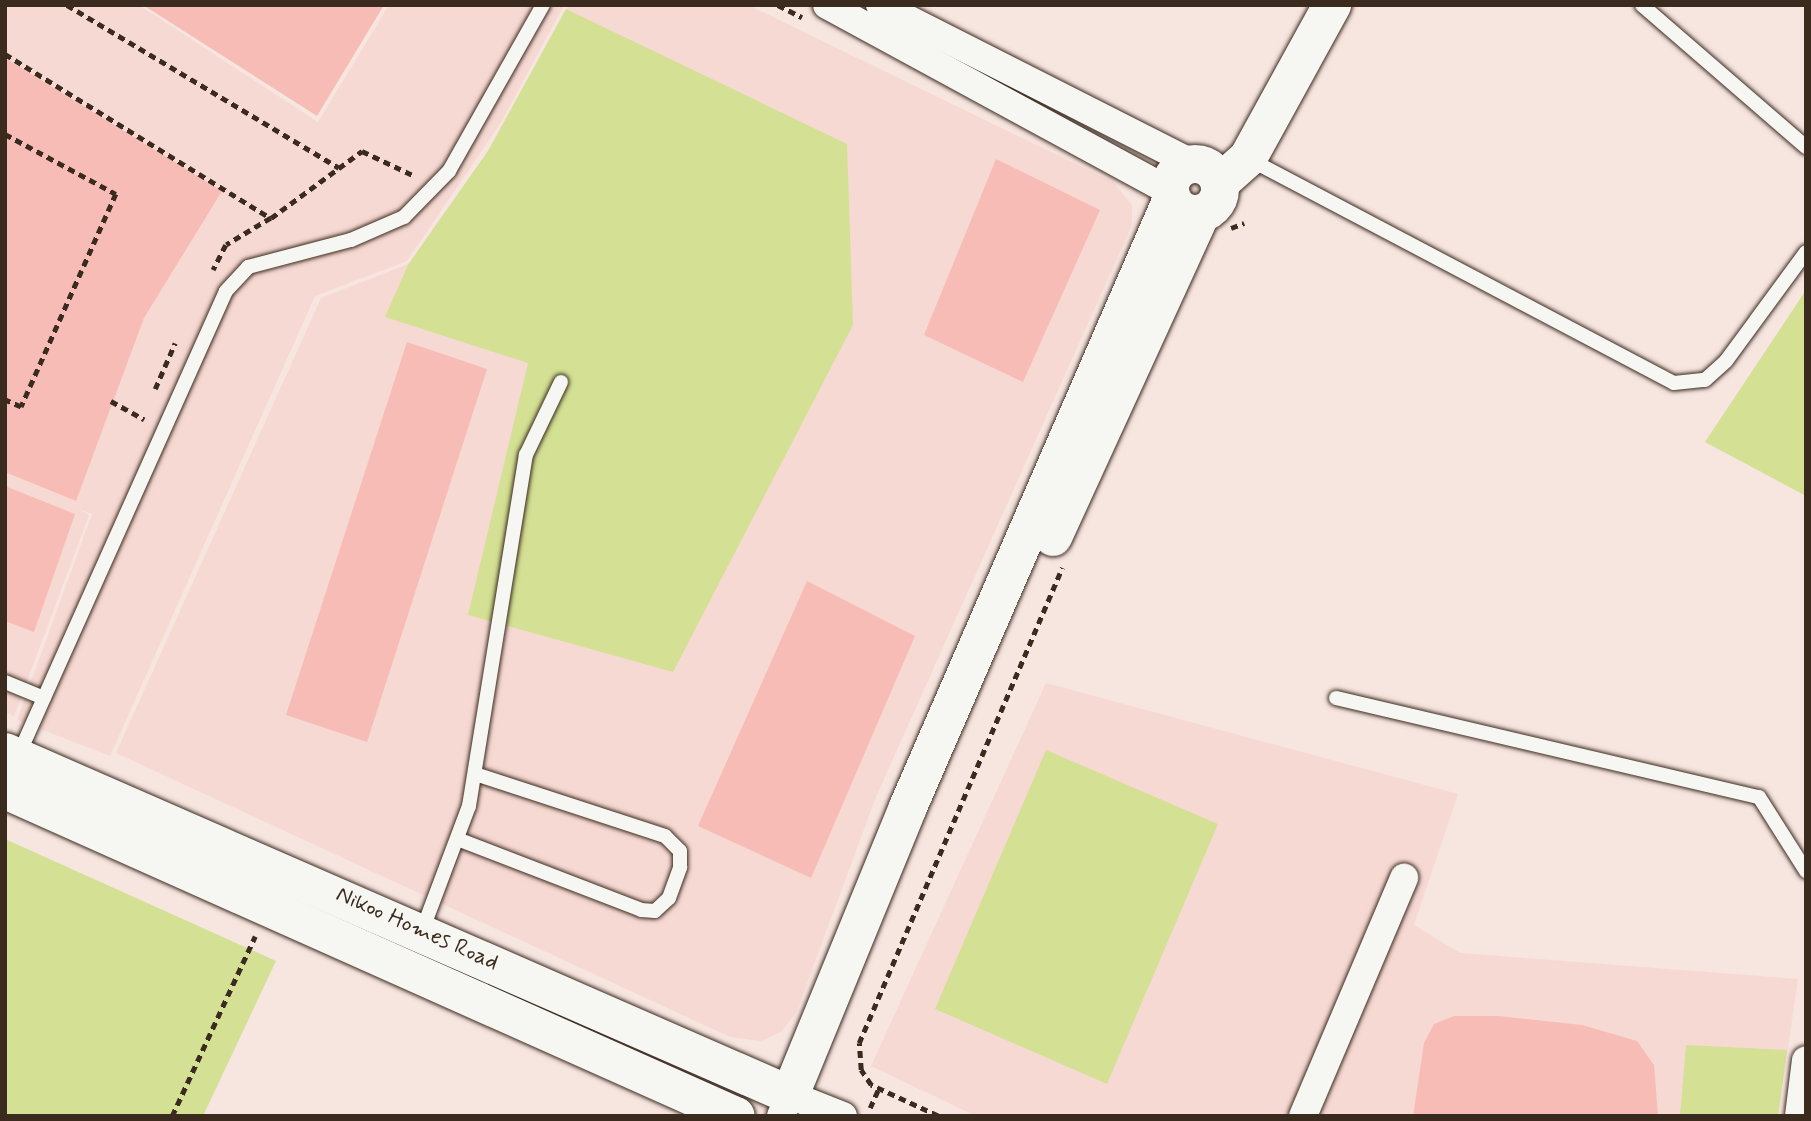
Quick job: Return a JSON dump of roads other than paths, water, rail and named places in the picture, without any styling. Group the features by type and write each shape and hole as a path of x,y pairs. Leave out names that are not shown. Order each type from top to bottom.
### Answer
{"street":[{"path":"880,5 1196,197"},
{"path":"808,1109 908,807 1196,197 1248,158 1332,5"},
{"path":"821,14 1196,197"},
{"name":"Nikoo Homes Road","path":"8,772 415,947 808,1109"},
{"path":"1303,1116 1404,878"},
{"name":"Nikoo Homes Road","path":"415,947 736,1116"},
{"path":"1799,1116 1806,1059"}],"lane":[{"path":"8,772 44,698 226,291 248,267 351,240 404,217 449,171 543,5"},
{"path":"1642,5 1806,147"},
{"path":"1248,158 1674,383 1705,380 1726,362 1806,252"},
{"path":"415,947 460,840 475,774 526,456 561,382"},
{"path":"5,682 44,698"},
{"path":"1336,698 1759,797 1806,872"},
{"path":"460,840 641,910 655,911 669,898 680,867 680,850 665,836 475,774"}]}
